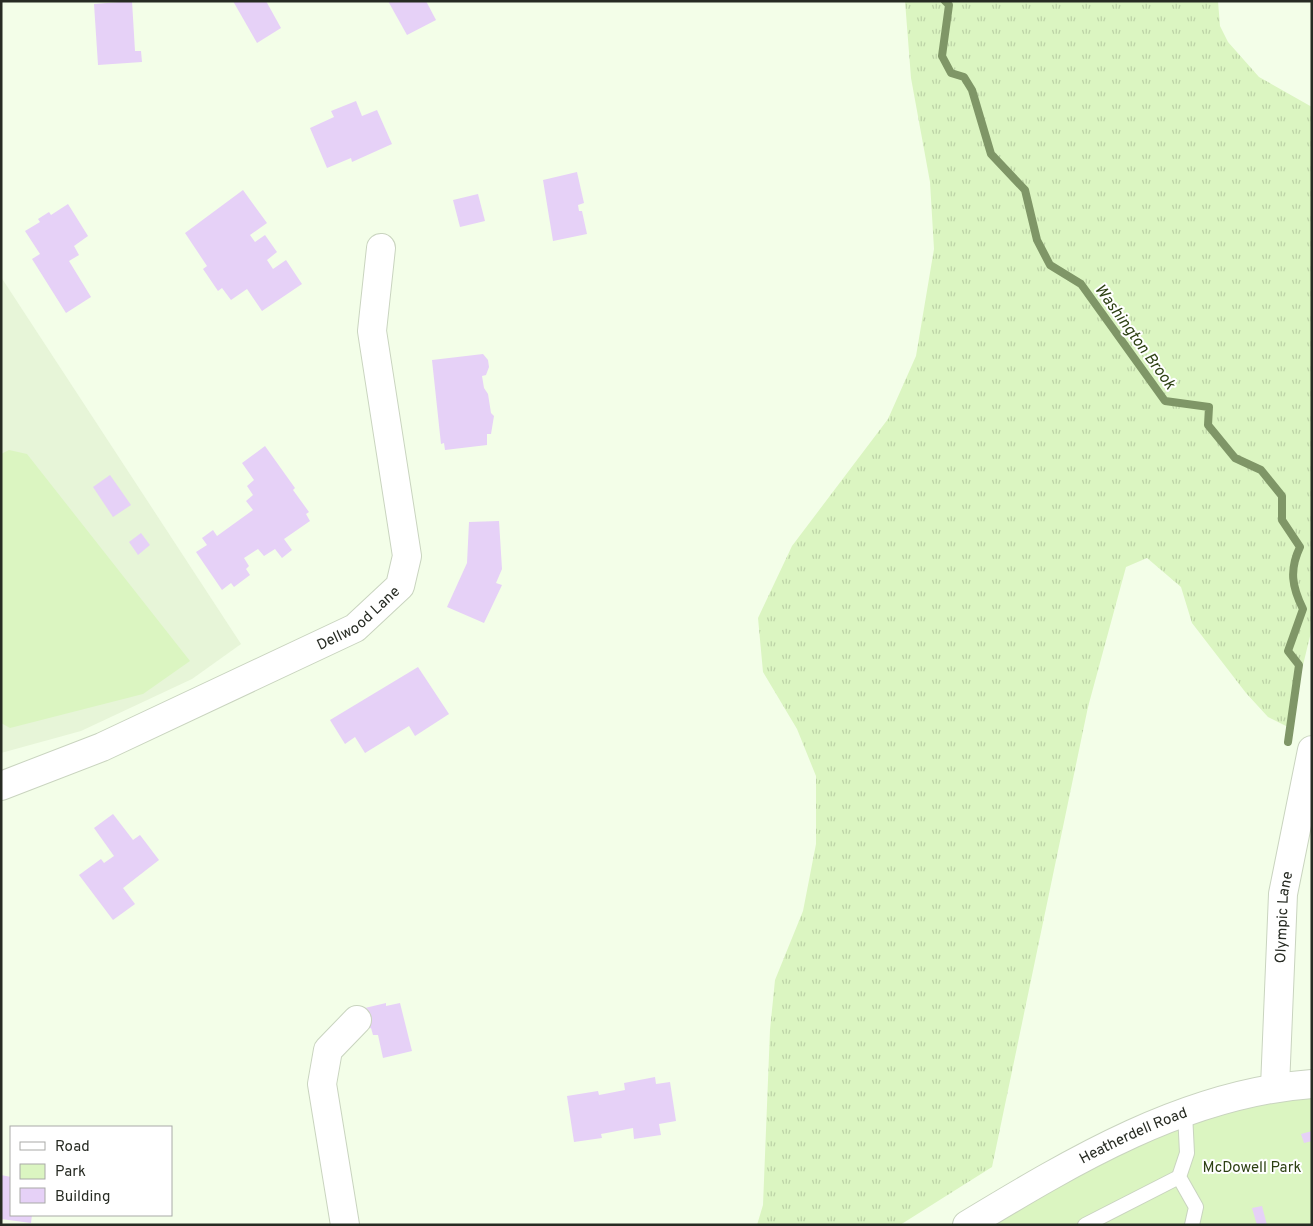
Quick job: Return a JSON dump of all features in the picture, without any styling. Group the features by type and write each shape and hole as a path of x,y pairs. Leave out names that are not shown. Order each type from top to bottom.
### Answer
{"street":[{"name":"Dellwood Lane","path":"1,786 102,746 355,628 400,586 407,556 372,331 381,248"},
{"name":"Olympic Lane","path":"1275,1087 1283,894 1312,750"},
{"path":"346,1225 322,1084 328,1050 357,1020"},
{"name":"Heatherdell Road","path":"968,1225 1038,1182 1137,1131 1185,1113 1275,1087 1312,1084"}],"lane":[{"path":"1085,1225 1179,1177 1187,1153 1185,1113"},
{"path":"1179,1177 1196,1207 1192,1225"}],"shaded area":[{"path":"1,277 241,644 192,679 81,731 1,753"}],"green space":[{"path":"905,1 1218,1 1220,26 1228,42 1259,77 1312,107 1312,628 1288,727 1268,717 1246,693 1192,623 1181,587 1147,558 1126,567 1088,707 992,1167 900,1225 757,1225 763,1205 770,1030 775,980 803,911 816,844 816,776 797,729 763,672 758,618 792,546 888,419 916,356 934,249 930,182 911,78"},
{"path":"9,450 27,454 190,661 143,694 10,728 1,723 1,454"},
{"name":"McDowell Park","path":"1312,1097 1312,1225 990,1225 1044,1192 1172,1129 1269,1101"}],"building":[{"path":"132,1 135,51 141,51 142,62 98,65 94,4"},
{"path":"233,1 266,1 281,28 257,43"},
{"path":"388,1 426,1 436,20 407,35"},
{"path":"356,101 362,116 377,110 392,144 352,162 351,158 327,168 310,128 334,117 331,111"},
{"path":"577,172 584,203 578,205 579,211 582,211 587,234 553,241 543,180"},
{"path":"243,190 267,223 250,235 255,242 265,235 277,252 267,260 273,269 286,260 302,284 262,311 247,289 231,300 222,288 218,291 203,269 207,266 185,233"},
{"path":"478,194 485,221 460,227 453,200"},
{"path":"68,204 88,236 74,246 79,255 69,261 91,297 66,313 32,259 40,254 25,231 40,222 38,219 49,212 51,215"},
{"path":"483,354 488,360 489,367 486,375 482,376 484,388 488,394 491,413 494,416 491,434 487,434 487,445 445,450 444,443 441,444 432,360"},
{"path":"265,446 295,488 293,490 309,512 306,514 310,521 284,539 292,550 282,558 275,549 264,556 258,549 244,558 249,566 246,569 250,575 234,587 231,583 222,590 196,552 207,545 202,538 213,530 217,536 253,510 246,501 253,495 247,486 254,480 242,463"},
{"path":"110,475 131,505 113,517 93,487"},
{"path":"499,521 502,569 496,583 502,585 484,623 447,607 467,563 469,522"},
{"path":"141,533 150,545 138,555 129,542"},
{"path":"418,667 449,714 415,736 409,726 365,753 355,737 345,744 330,720"},
{"path":"113,814 133,840 140,835 159,860 123,888 135,904 113,920 79,875 101,859 104,863 114,856 94,828"},
{"path":"386,1003 386,1006 400,1003 412,1051 383,1058 378,1035 373,1035 371,1028 353,1032 348,1012"},
{"path":"655,1077 656,1084 670,1082 676,1121 659,1124 661,1135 634,1139 633,1128 601,1134 602,1138 574,1142 567,1096 598,1091 599,1095 625,1090 624,1083"},
{"path":"1312,1131 1312,1141 1304,1143 1301,1134"},
{"path":"1,1175 10,1177 10,1216 32,1216 31,1223 1,1219"},
{"path":"1262,1206 1267,1225 1257,1225 1252,1208"}],"waterway":[{"name":"Washington Brook","path":"945,1 949,5 942,56 951,73 964,77 972,90 991,154 1025,190 1037,240 1050,265 1081,284 1165,401 1209,407 1208,425 1235,458 1261,470 1282,496 1282,520 1300,547 1294,563 1293,578 1296,593 1303,609 1288,651 1299,665 1288,742"}]}
